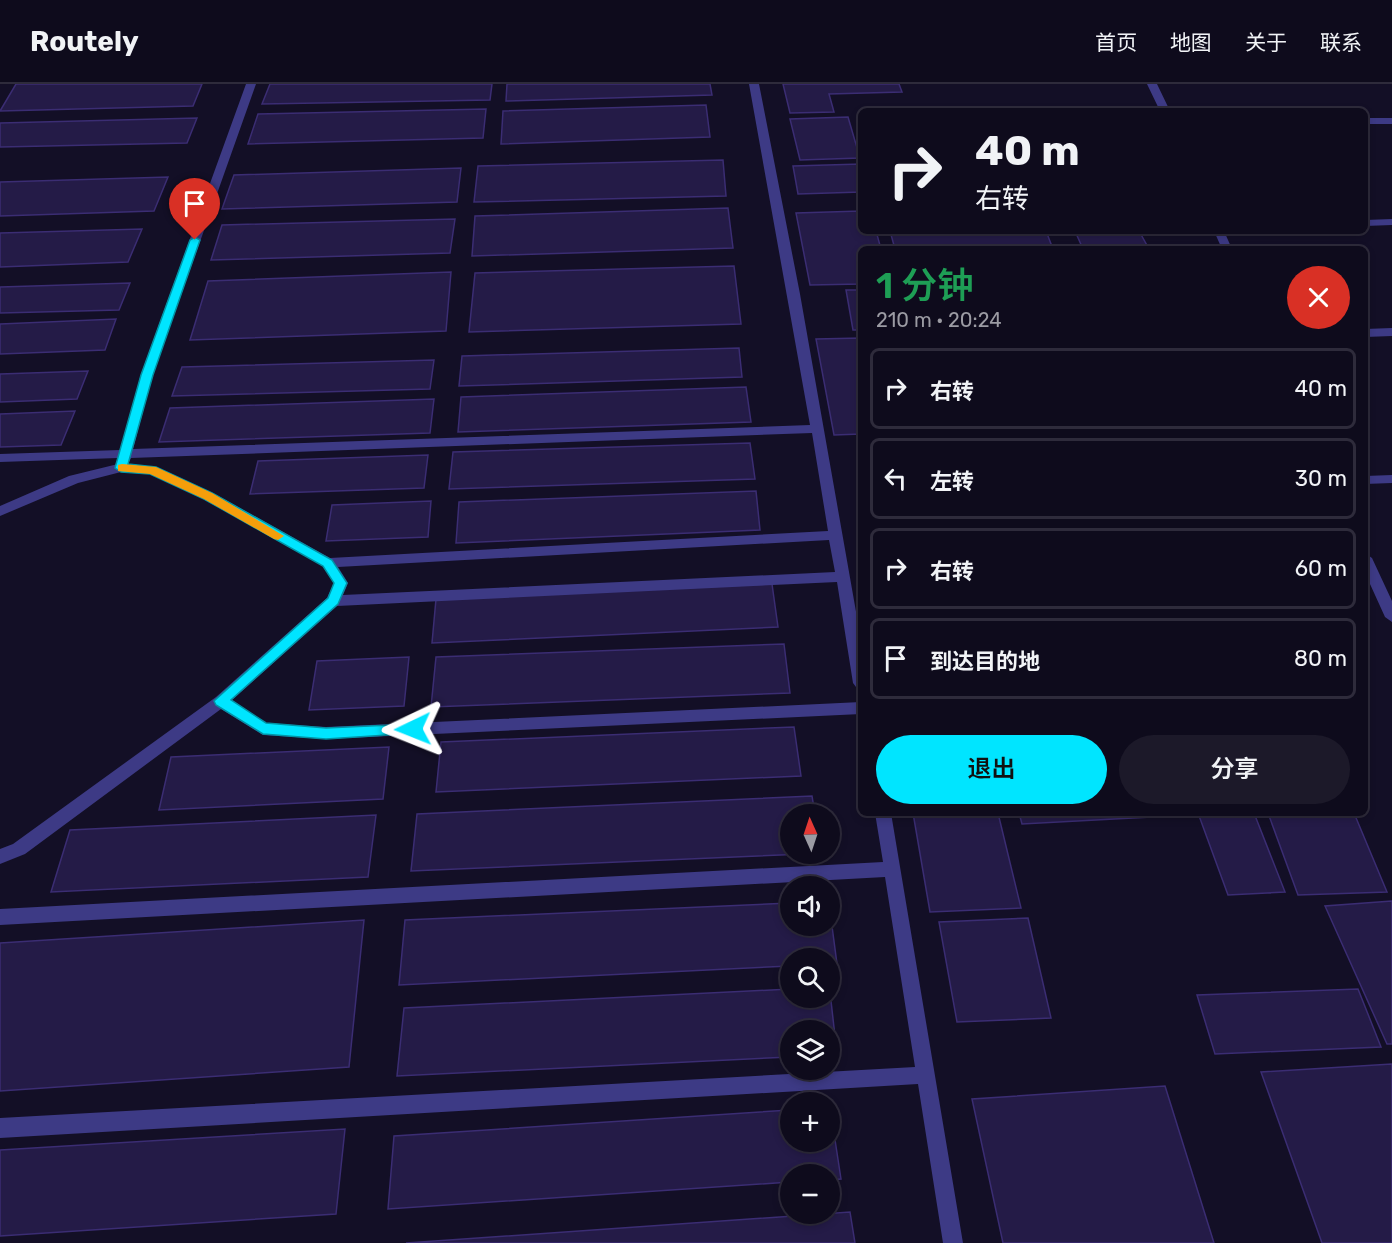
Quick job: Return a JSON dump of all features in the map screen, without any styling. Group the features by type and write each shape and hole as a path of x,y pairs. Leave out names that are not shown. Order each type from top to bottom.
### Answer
{"street":[{"path":"123,461 147,375 251,84"},
{"path":"754,84 818,429 858,665"},
{"path":"1152,84 1164,108"},
{"path":"1368,121 1392,121"},
{"path":"1368,222 1392,222"},
{"path":"1368,333 1392,332"},
{"path":"0,458 123,461 818,429"},
{"path":"0,511 123,461 152,470 208,496 328,563 341,583 333,601 221,701 19,849 0,857"},
{"path":"1368,480 1392,479"},
{"path":"328,563 836,535"},
{"path":"1368,565 1392,617"},
{"path":"333,601 843,577"},
{"path":"221,701 263,729 326,733 858,708"},
{"path":"883,816 953,1243"},
{"path":"0,917 892,869"},
{"path":"0,1128 925,1075"}],"building":[{"path":"16,84 202,84 193,106 0,111"},
{"path":"270,84 492,84 490,100 262,104"},
{"path":"507,84 710,84 712,95 506,101"},
{"path":"783,84 899,84 902,92 829,94 834,112 790,113"},
{"path":"706,105 710,137 501,144 503,111"},
{"path":"486,109 483,138 248,144 258,114"},
{"path":"848,117 858,158 800,160 790,119"},
{"path":"197,118 187,143 0,147 0,123"},
{"path":"723,160 726,196 474,202 478,166"},
{"path":"858,164 858,192 798,194 793,166"},
{"path":"461,168 457,202 222,209 234,175"},
{"path":"168,177 154,211 0,216 0,182"},
{"path":"728,208 733,248 472,256 475,216"},
{"path":"858,211 858,234 877,234 880,246 858,246 858,284 810,285 796,213"},
{"path":"455,219 450,253 211,260 222,225"},
{"path":"142,229 128,262 0,267 0,233"},
{"path":"891,234 1047,234 1052,246 894,246"},
{"path":"1076,234 1141,234 1147,246 1082,246"},
{"path":"734,266 741,324 469,332 475,273"},
{"path":"451,272 446,331 190,340 208,281"},
{"path":"130,283 119,310 0,313 0,287"},
{"path":"846,290 858,290 858,330 853,330"},
{"path":"116,319 105,350 0,354 0,324"},
{"path":"858,338 858,434 834,435 816,339"},
{"path":"739,348 742,377 459,386 462,356"},
{"path":"434,360 430,389 172,396 182,367"},
{"path":"88,371 77,399 0,402 0,374"},
{"path":"746,387 751,422 458,432 461,397"},
{"path":"434,399 430,433 159,442 170,408"},
{"path":"75,411 61,445 0,447 0,414"},
{"path":"750,443 755,479 449,489 453,452"},
{"path":"428,455 424,488 250,494 258,461"},
{"path":"756,491 760,530 456,543 459,502"},
{"path":"431,501 428,537 326,541 332,505"},
{"path":"772,584 778,627 432,643 436,599"},
{"path":"784,644 790,693 431,707 436,657"},
{"path":"409,657 404,706 309,710 317,661"},
{"path":"794,727 801,776 436,792 441,742"},
{"path":"389,747 383,799 159,810 171,757"},
{"path":"812,796 813,804 780,804 780,855 411,871 417,814"},
{"path":"376,815 368,877 51,892 70,830"},
{"path":"914,816 999,816 1021,908 930,912"},
{"path":"1020,816 1170,816 1022,824"},
{"path":"1199,816 1255,816 1285,892 1228,895"},
{"path":"1269,816 1355,816 1387,892 1298,895"},
{"path":"1392,901 1392,1044 1387,1044 1325,906"},
{"path":"780,903 780,936 833,936 835,948 780,948 780,966 399,985 405,920"},
{"path":"1028,918 1051,1018 957,1022 939,922"},
{"path":"364,920 349,1067 0,1091 0,943"},
{"path":"780,989 780,1008 832,1008 833,1020 780,1020 780,1057 397,1076 404,1008"},
{"path":"1358,989 1381,1047 1215,1054 1197,995"},
{"path":"1392,1064 1392,1243 1322,1243 1261,1072"},
{"path":"1165,1086 1214,1243 1003,1243 972,1099"},
{"path":"780,1111 780,1152 837,1152 839,1164 780,1164 780,1183 388,1209 394,1136"},
{"path":"345,1129 336,1214 0,1236 0,1150"},
{"path":"850,1212 855,1243 406,1243 780,1217 780,1224 840,1224 840,1213"}],"slow traffic":[{"path":"122,468 152,470 208,496 278,536"}],"route":[{"path":"195,240 147,375 121,468 152,470 208,496 328,563 341,583 333,601 221,701 263,729 326,733 413,729"}]}
